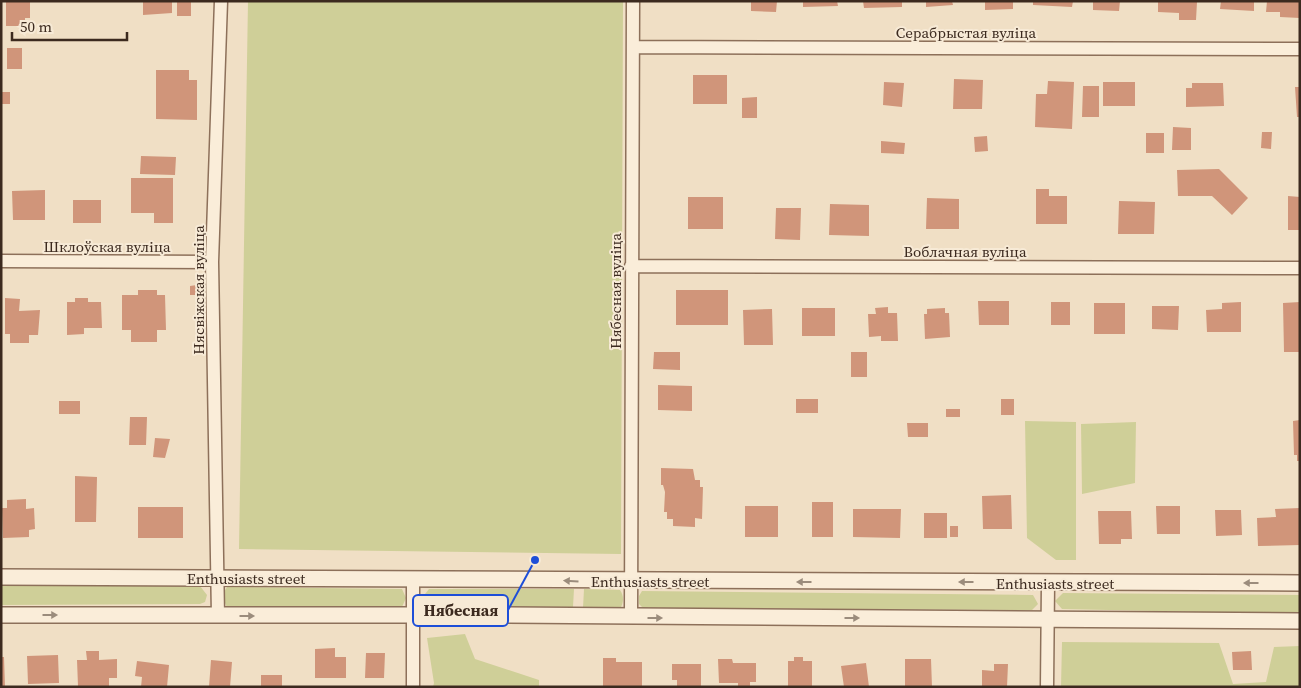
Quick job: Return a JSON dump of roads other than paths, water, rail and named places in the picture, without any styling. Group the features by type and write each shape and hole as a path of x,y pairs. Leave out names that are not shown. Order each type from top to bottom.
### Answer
{"street":[{"name":"Нясвіжская вуліца","path":"218,616 212,262 221,1"},
{"name":"Нябесная вуліца","path":"631,617 633,1"},
{"name":"Серабрыстая вуліца","path":"633,47 1300,49"},
{"name":"Шклоўская вуліца","path":"1,262 212,262"},
{"name":"Воблачная вуліца","path":"631,266 1300,268"},
{"name":"Enthusiasts street","path":"1,578 1300,584"},
{"path":"413,579 414,687"},
{"path":"1047,687 1048,583"},
{"path":"1,615 414,615 1300,621"}],"place":[{"name":"Нябесная","path":"535,560"}]}
